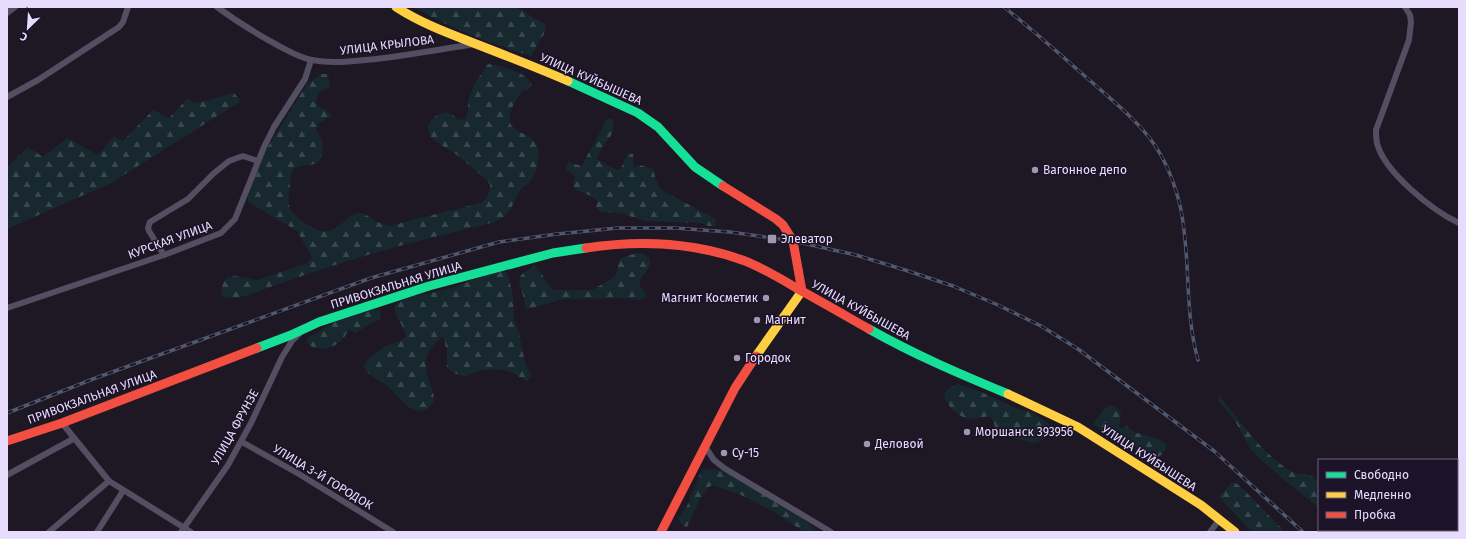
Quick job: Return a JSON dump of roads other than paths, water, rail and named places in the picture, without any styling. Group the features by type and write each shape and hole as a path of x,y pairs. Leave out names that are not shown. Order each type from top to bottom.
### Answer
{"street":[{"path":"7,13 15,7"},
{"path":"7,97 38,80 119,27 123,22 128,7"},
{"name":"УЛИЦА КРЫЛОВА","path":"217,7 237,22 261,36 293,53 311,60 333,62 355,61 478,44"},
{"name":"УЛИЦА КУЙБЫШЕВА","path":"396,7 411,17 438,29 478,44 607,98 638,113 658,127 695,166 710,178 784,225 793,241 802,291 907,350 1027,402 1078,427 1160,478 1235,532"},
{"path":"1405,7 1410,14 1411,22 1409,40 1376,130 1377,143 1384,159 1395,174 1408,187 1425,201 1459,223"},
{"name":"КУРСКАЯ УЛИЦА","path":"7,308 164,255 221,233 235,219 258,161 274,126 305,79 311,60"},
{"path":"164,255 148,231 150,222 188,199 213,174 229,161 243,156 258,161"},
{"name":"ПРИВОКЗАЛЬНАЯ УЛИЦА","path":"7,441 62,423 293,337 319,322 436,284 553,253 600,246 636,243 672,245 716,252 745,262 771,273 802,291"},
{"path":"661,532 706,448 735,388 802,291"},
{"name":"УЛИЦА ФРУНЗЕ","path":"182,530 228,465 242,442 293,337"},
{"path":"62,423 109,481 182,530 191,532"},
{"path":"7,475 74,439"},
{"name":"УЛИЦА 3-Й ГОРОДОК","path":"242,442 299,474 393,532"},
{"path":"706,448 714,460 724,468 831,532"},
{"path":"49,532 109,481"},
{"path":"97,532 123,491"},
{"path":"1210,532 1219,520"}],"railway":[{"path":"1004,7 1126,112 1141,127 1163,159 1174,184 1181,210 1186,248 1191,323 1198,360"},
{"path":"7,413 93,379 371,278 499,242 618,228 675,228 730,232 793,241 856,255 953,286 998,305 1041,326 1078,349 1214,451 1303,532"}],"place":[{"name":"Вагонное депо","path":"1035,170"},
{"name":"Элеватор","path":"772,239"},
{"name":"Магнит Косметик","path":"766,298"},
{"name":"Магнит","path":"757,320"},
{"name":"Городок","path":"737,358"},
{"name":"Моршанск 393956","path":"967,432"},
{"name":"Деловой","path":"867,444"},
{"name":"Су-15","path":"724,453"}]}
